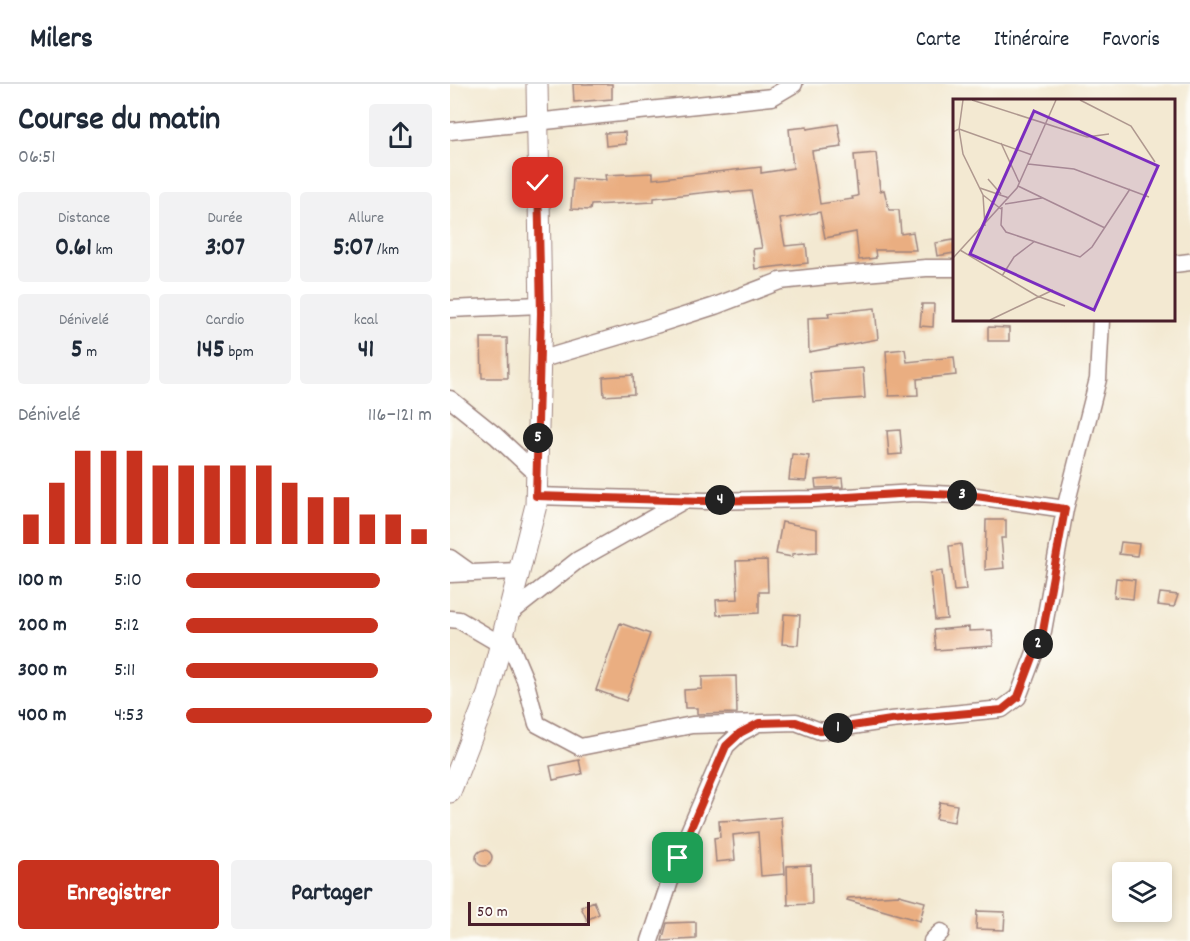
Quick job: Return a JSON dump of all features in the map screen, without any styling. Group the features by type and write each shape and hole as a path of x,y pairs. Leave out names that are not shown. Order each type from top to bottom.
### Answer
{"street":[{"path":"450,792 455,760 488,693 536,505 540,360 537,84"},
{"path":"450,131 772,98 794,84"},
{"path":"1175,264 1190,262"},
{"path":"540,360 704,309 780,281 915,269 953,268"},
{"path":"450,309 540,305"},
{"path":"504,630 525,680 537,724 580,747 692,725 796,722 820,731 891,720 1002,710 1018,697 1043,631 1065,509 1098,379 1101,321"},
{"path":"450,399 496,436 537,474"},
{"path":"536,496 685,500 813,499 915,493 976,496 1065,509"},
{"path":"504,630 578,560 685,500"},
{"path":"450,558 471,573"},
{"path":"450,574 519,571"},
{"path":"450,619 504,630"},
{"path":"650,941 678,858 726,746 740,733 759,723"}],"building":[{"path":"573,84 612,84 612,99 574,102"},
{"path":"838,124 842,147 812,151 820,204 853,199 852,197 858,196 854,155 876,153 880,191 884,190 889,210 899,210 901,234 913,232 916,250 875,250 876,258 859,260 856,232 825,238 820,212 780,219 785,246 806,244 808,263 755,269 753,249 762,248 751,191 731,193 730,191 719,191 654,198 654,202 591,205 590,210 571,209 573,178 606,180 605,175 653,173 653,179 761,167 761,173 793,168 789,129 807,127 807,129"},
{"path":"625,132 626,144 606,146 605,133"},
{"path":"953,240 953,253 937,256 935,243"},
{"path":"922,304 934,304 933,327 920,326"},
{"path":"875,308 878,339 809,352 808,318 829,317 828,313"},
{"path":"988,327 1009,328 1009,341 988,341"},
{"path":"481,338 507,338 508,378 482,378"},
{"path":"905,349 907,362 954,357 956,375 917,379 918,395 889,396 886,351"},
{"path":"863,368 865,398 813,402 810,372"},
{"path":"633,375 634,394 604,396 603,377"},
{"path":"900,430 902,454 889,455 887,431"},
{"path":"792,454 809,456 806,481 789,480"},
{"path":"842,478 843,487 816,488 815,480"},
{"path":"986,520 1006,520 1006,538 1001,538 1004,568 985,570"},
{"path":"782,522 817,529 817,552 792,554 792,557 776,554"},
{"path":"1121,542 1139,544 1137,556 1119,554"},
{"path":"961,544 966,590 954,591 949,546"},
{"path":"767,560 768,592 759,592 759,613 717,615 716,600 738,599 736,561"},
{"path":"942,571 947,619 935,620 930,573"},
{"path":"1116,578 1135,580 1133,599 1114,597"},
{"path":"1160,593 1178,595 1174,607 1158,605"},
{"path":"784,614 800,615 798,645 782,644"},
{"path":"620,623 650,634 626,701 596,690"},
{"path":"969,627 969,631 992,630 993,646 936,650 934,630"},
{"path":"736,676 737,713 697,714 697,708 685,708 684,690 702,689 702,677"},
{"path":"579,760 582,774 553,780 550,766"},
{"path":"940,802 957,805 954,822 936,819"},
{"path":"781,817 785,874 761,876 758,832 733,835 735,860 716,862 714,838 720,837 719,821"},
{"path":"484,850 492,858 484,866 476,858"},
{"path":"811,865 812,904 788,905 787,866"},
{"path":"899,895 925,902 920,921 847,900 848,898"},
{"path":"594,901 599,914 587,920 581,907"},
{"path":"977,911 1005,912 1004,930 976,929"},
{"path":"696,922 696,939 662,941 667,923"}],"route":[{"path":"538,183 541,313 536,496 705,501 813,499 915,493 976,496 1065,509 1043,631 1018,697 1002,710 891,720 820,731 796,722 759,723 740,733 726,746 678,858"}]}
